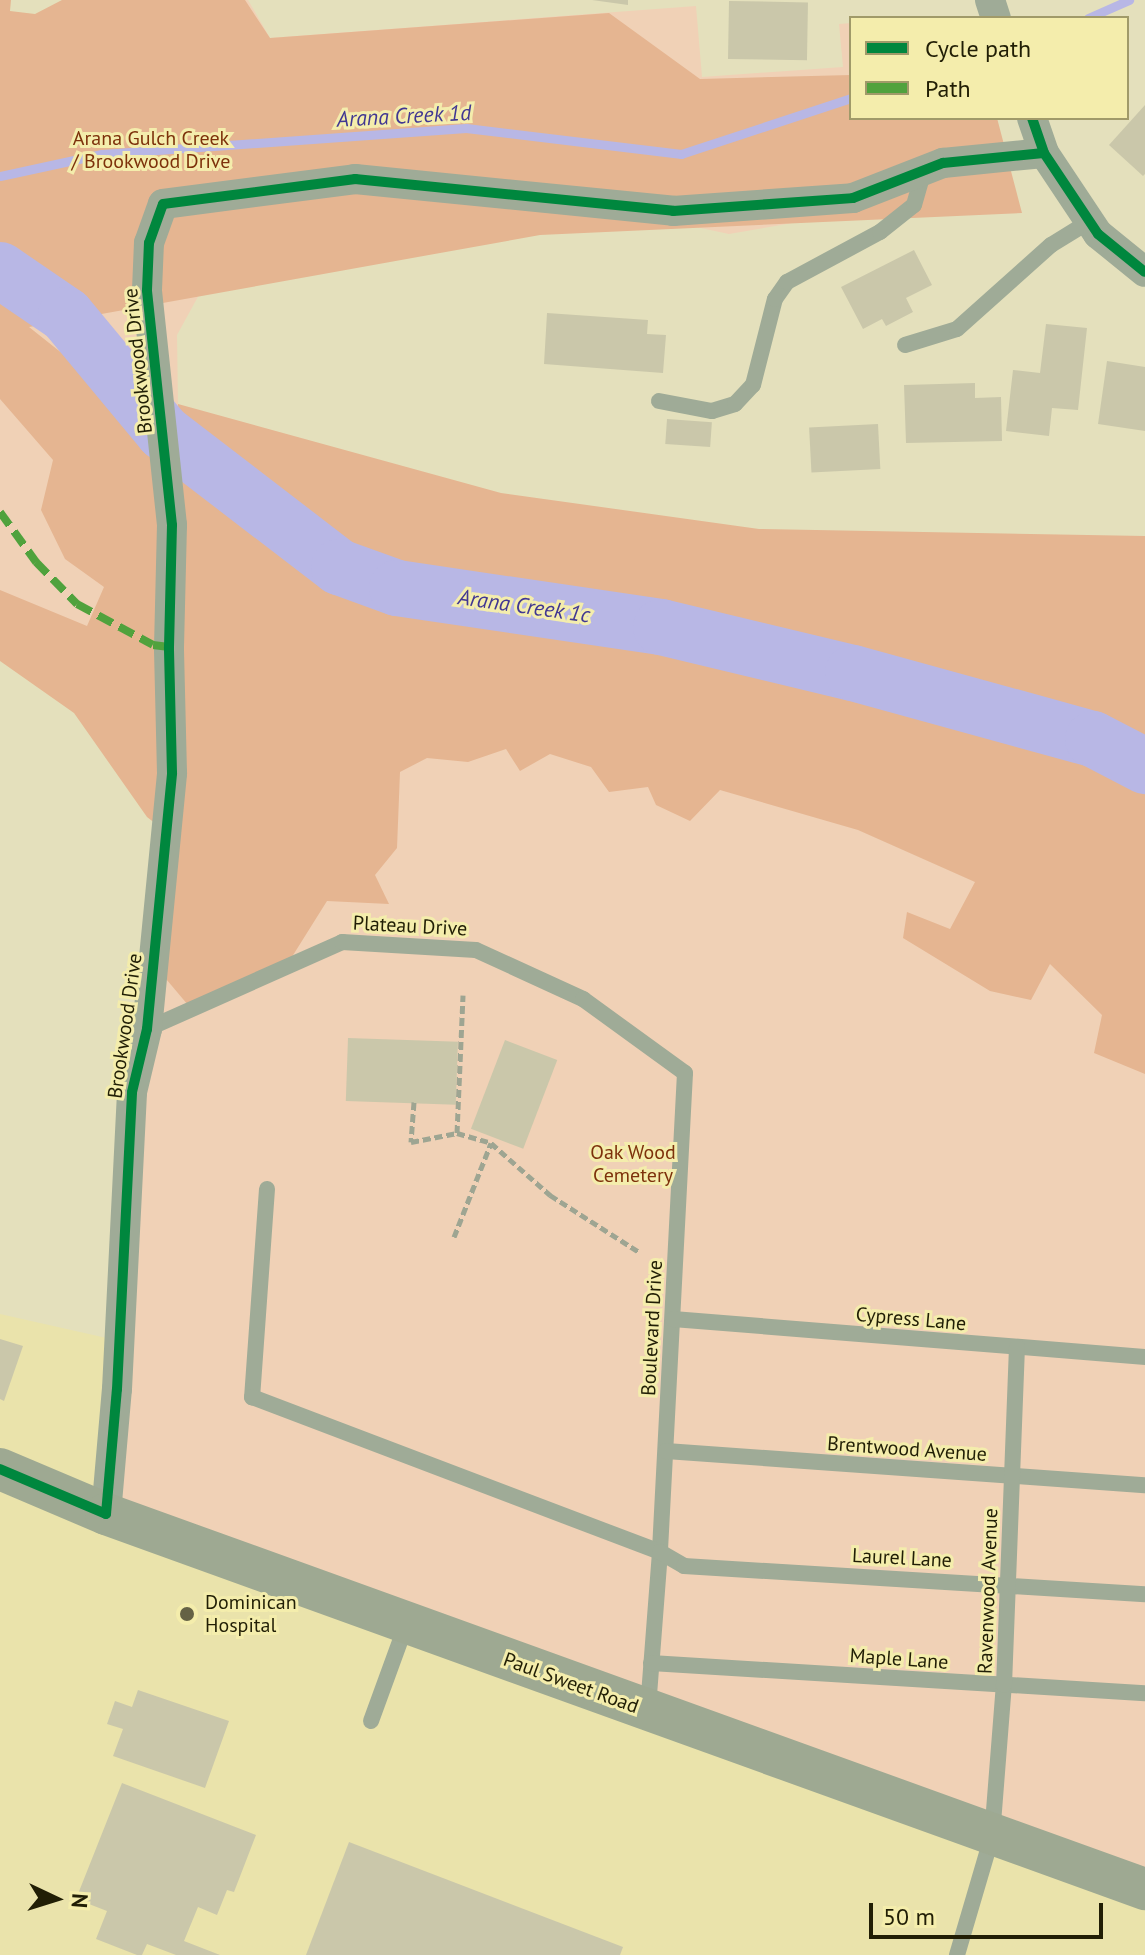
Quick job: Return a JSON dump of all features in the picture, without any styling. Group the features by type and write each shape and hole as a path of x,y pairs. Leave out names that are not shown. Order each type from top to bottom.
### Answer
{"street":[{"path":"1033,120 1044,153 1098,234 1145,272"},
{"name":"Brookwood Drive","path":"106,1514 117,1389 132,1092 147,1029 172,773 169,647 172,525 147,290 149,243 163,204 355,179 673,211 853,198 943,163 1044,153"},
{"name":"Paul Sweet Road","path":"0,1469 106,1514 1145,1889"}],"lane":[{"path":"659,401 712,411 735,404 753,385 775,299 787,282 880,232 914,205 923,173"},
{"path":"905,345 957,329 1051,245 1090,221"},
{"name":"Plateau Drive","path":"147,1029 342,942 476,950 583,999"},
{"name":"Boulevard Drive","path":"583,999 685,1073 666,1451 648,1711"},
{"name":"Laurel Lane","path":"267,1189 252,1397 660,1552 684,1566 1145,1594"},
{"name":"Cypress Lane","path":"673,1319 1145,1357"},
{"name":"Ravenwood Avenue","path":"957,1955 992,1836 1004,1685 1017,1347"},
{"name":"Brentwood Avenue","path":"666,1451 1145,1485"},
{"path":"371,1721 406,1624"},
{"name":"Maple Lane","path":"651,1663 1145,1693"}],"path":[{"path":"457,1133 463,995"},
{"path":"414,1102 411,1142 457,1133 491,1143 550,1195 639,1252"},
{"path":"454,1237 491,1143"}],"shaded area":[{"name":"Dominican Hospital","path":"0,1314 111,1339 1145,1900 1145,1955 0,1955"}],"green space":[{"name":"Arana Gulch Creek / Brookwood Drive","path":"0,0 11,0 10,11 35,14 62,0 245,0 270,38 609,13 700,79 849,75 849,120 998,120 1022,213 540,235 29,327 180,447 178,404 501,493 759,529 1145,536 1145,1074 1094,1053 1102,1015 1050,964 1031,1000 990,991 903,938 907,912 950,929 975,882 858,830 720,790 690,821 656,805 648,787 609,792 591,767 550,754 520,771 506,749 468,762 427,758 400,772 397,848 375,875 389,904 327,901 290,960 188,1005 161,973 178,841 147,817 74,713 0,661 0,590 87,626 104,587 65,559 41,510 53,460 0,399"},
{"name":"Oak Wood Cemetery","path":"62,0 248,0 270,38 696,6 702,77 843,67 839,24 849,23 849,120 855,120 1001,187 729,234 483,182 200,293 177,335 178,404 475,609 1145,734 1145,1900 102,1509 152,958 157,693 0,633 0,304"}],"building":[{"path":"592,0 628,0 628,5"},
{"path":"729,1 808,2 807,60 728,59"},
{"path":"1145,105 1145,174 1143,176 1109,145"},
{"path":"914,250 932,285 906,298 913,312 886,326 882,319 863,329 841,287"},
{"path":"547,313 648,320 647,334 666,335 663,373 544,364"},
{"path":"1046,324 1087,328 1078,410 1052,408 1049,436 1006,431 1013,370 1040,373"},
{"path":"1107,361 1145,367 1145,431 1098,424"},
{"path":"975,383 975,398 1001,397 1002,441 906,443 904,385"},
{"path":"667,419 712,422 710,447 665,444"},
{"path":"878,424 880,469 811,473 809,428"},
{"path":"348,1038 458,1042 456,1105 346,1101"},
{"path":"505,1040 557,1060 523,1149 471,1129"},
{"path":"0,1339 23,1346 4,1401 0,1399"},
{"path":"138,1690 229,1721 205,1788 113,1756 123,1729 107,1724 115,1701 132,1707"},
{"path":"122,1783 256,1835 234,1892 227,1890 217,1915 198,1907 184,1941 220,1955 176,1955 147,1944 142,1955 137,1955 96,1939 107,1911 76,1899"},
{"path":"349,1842 623,1947 620,1955 306,1955"}],"waterway":[{"name":"Arana Creek 1d","path":"1093,16 1129,0"},
{"name":"Arana Creek 1d","path":"0,176 102,154 466,128 681,154 849,99"},
{"name":"Arana Creek 1c","path":"0,270 66,315 163,432 339,567 397,588 661,627 853,673 1093,739 1145,766"}],"marked path":[{"path":"0,512 36,562 77,604 153,645 169,647"}],"cycle path":[{"path":"1033,120 1044,153 1098,234 1145,272"},
{"path":"0,1469 106,1514 117,1389 132,1092 147,1029 172,773 169,647 172,525 147,290 149,243 163,204 355,179 673,211 853,198 943,163 1044,153"}],"place":[{"name":"Dominican Hospital","path":"187,1614"}]}
